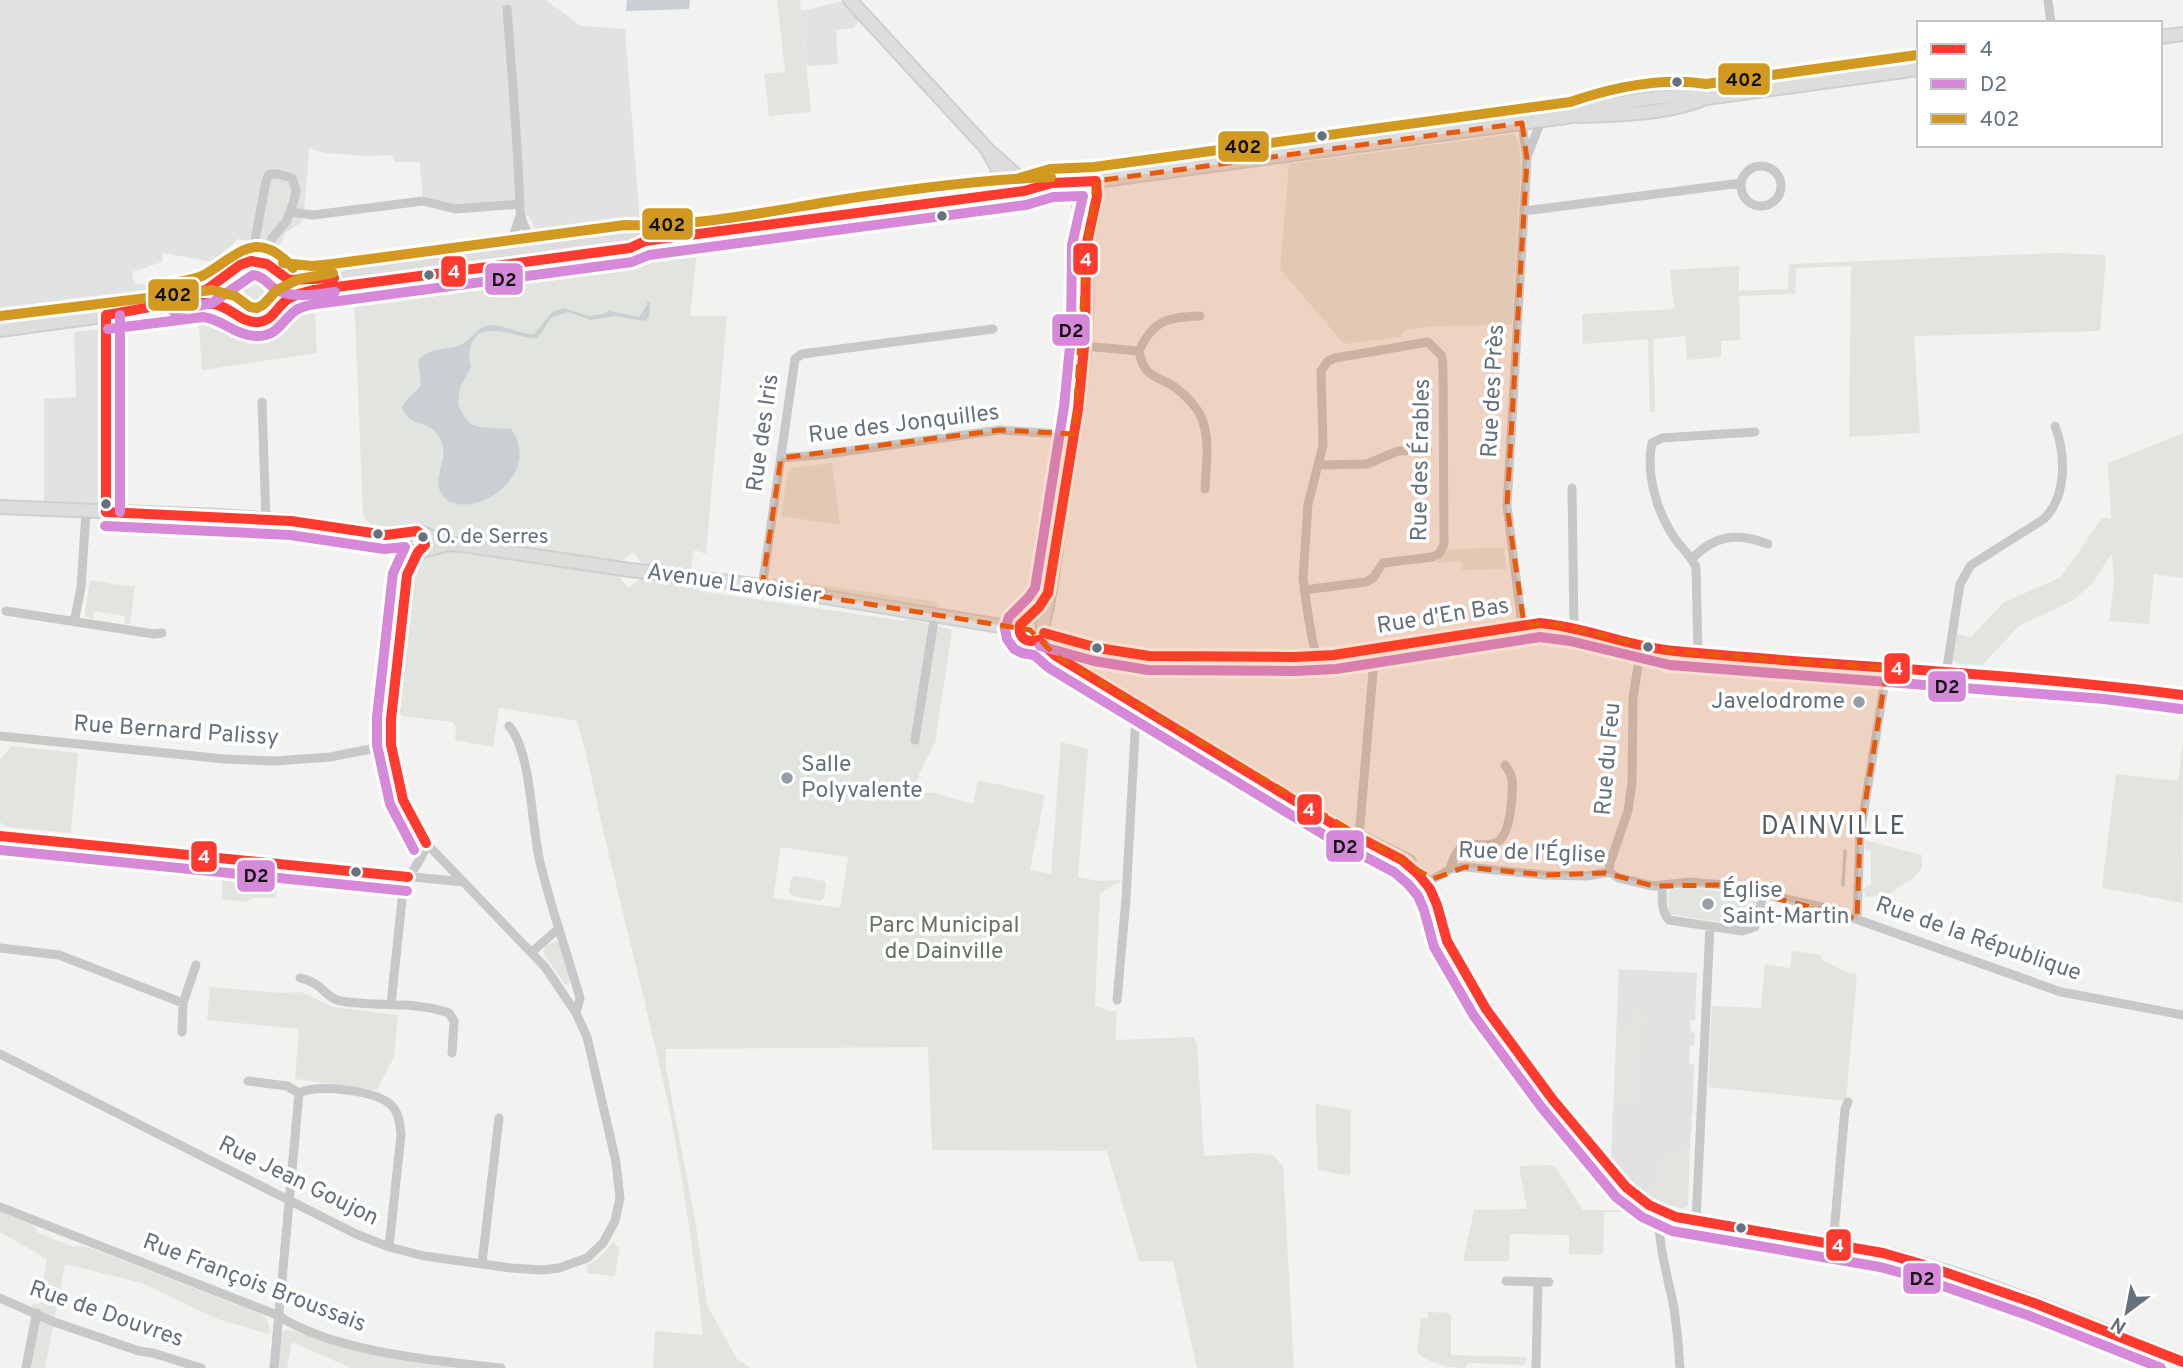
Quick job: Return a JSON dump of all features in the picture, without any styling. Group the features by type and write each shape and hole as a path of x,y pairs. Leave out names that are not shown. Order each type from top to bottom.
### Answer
{"main road":[{"path":"850,0 988,150 1016,175 1024,191"},
{"path":"2162,37 2183,34"},
{"path":"282,277 312,280 627,239 645,241 1024,191 1039,184 1059,180 1074,184 1539,121 1573,116 1595,107 1683,96 1706,98 1917,69"},
{"path":"988,150 997,167 1002,193"},
{"path":"1048,593 1030,617 1021,622 1019,629 1025,640 1031,642 1041,632 1048,593 1074,435 1084,346 1086,247 1096,201 1096,181"},
{"path":"1074,184 1086,247"},
{"path":"284,302 314,290 630,248 645,241"},
{"path":"6,320 180,296 210,288 238,266 256,261 271,265 282,277 286,290 284,302 276,313 259,322 239,318 230,309 224,291 230,274"},
{"path":"0,330 180,306 212,304 230,309"},
{"name":"Avenue Lavoisier","path":"0,507 219,516 291,521 386,535 415,533 448,544 762,587 1019,629"},
{"path":"415,533 425,542 420,551 411,552 405,547 404,540 415,533"},
{"name":"Avenue Lavoisier","path":"386,535 405,547"},
{"name":"Avenue Lavoisier","path":"420,551 448,544"},
{"path":"1030,617 1035,617 1056,656 1359,838 1421,868 1447,913 1453,952 1486,1009 1576,1128 1626,1187 1661,1212 1696,1221 1883,1253 1927,1265 2049,1308 2183,1362"}],"street":[{"path":"2048,0 2051,21"},
{"path":"490,266 498,261 530,256 532,251 520,216 517,126 508,9"},
{"name":"Rue des Près","path":"1527,159 1539,121"},
{"name":"Rue des Près","path":"1522,123 1527,159 1507,506 1522,624"},
{"path":"1762,166 1773,170 1781,185 1774,201 1757,205 1747,200 1741,183 1750,169 1762,166"},
{"path":"248,262 269,174 278,174 292,178 296,190 291,212 272,238 269,252 271,265"},
{"path":"1524,211 1741,183"},
{"path":"291,212 313,215 423,201 455,209 520,204"},
{"path":"501,256 508,251 520,216"},
{"path":"1200,316 1158,323 1146,336 1139,351 1149,373 1174,386 1186,396 1203,420 1207,444 1205,489"},
{"name":"Rue des Iris","path":"762,587 793,363 798,356 993,329"},
{"name":"Rue des Érables","path":"1304,590 1366,582 1373,578 1383,563 1432,558 1439,554 1444,544 1443,370 1442,356 1436,348 1428,342 1397,346 1335,358 1324,365 1319,377 1323,445 1319,466"},
{"path":"1084,346 1139,351"},
{"path":"262,402 266,521"},
{"path":"1946,674 1959,584 1965,572 1987,554 2045,519 2053,511 2060,496 2062,481 2055,426"},
{"name":"Rue des Jonquilles","path":"781,458 1000,430 1074,435"},
{"path":"1698,654 1696,567 1661,513 1651,472 1652,443 1662,438 1755,432"},
{"path":"1316,656 1304,590 1304,557 1308,504 1319,466 1367,464 1398,451 1428,450"},
{"path":"1573,488 1574,628"},
{"path":"74,622 81,588 86,512"},
{"path":"1692,559 1707,544 1717,539 1746,537 1768,544"},
{"path":"405,547 407,575 391,719 391,745 403,800 426,843 553,976 576,1013"},
{"path":"407,575 420,551"},
{"path":"6,611 154,634 162,633"},
{"path":"915,740 935,614"},
{"name":"Rue d'En Bas","path":"1041,632 1098,648 1149,656 1316,656 1522,624 1557,624 1642,647 1698,654 2105,685 2183,695"},
{"name":"Rue du Feu","path":"1609,872 1609,863 1628,811 1632,783 1633,698 1642,647"},
{"path":"1359,838 1375,648"},
{"path":"1857,919 1860,835 1888,668"},
{"path":"1117,1000 1121,978 1136,715 1139,707"},
{"path":"509,726 515,733 523,755 534,839 580,998 576,1013"},
{"name":"Rue Bernard Palissy","path":"0,736 224,759 275,761 330,757 391,745"},
{"path":"1450,869 1454,856 1464,846 1469,843 1497,842 1507,832 1512,777 1505,765"},
{"path":"0,836 464,882"},
{"path":"391,1004 404,890 408,877 424,855 426,843"},
{"name":"Rue de l'Église","path":"1430,881 1450,869 1465,867 1544,875 1587,876 1609,872 1619,878 1643,884 1662,886 1690,882 1764,892"},
{"path":"1662,886 1662,908 1669,920 1742,931 1755,928 1764,892"},
{"name":"Rue de la République","path":"1764,892 1822,907 2061,992 2183,1015"},
{"path":"1696,1221 1710,926"},
{"path":"532,953 559,928"},
{"path":"0,948 59,955 183,1003"},
{"path":"182,1032 183,1003 196,965"},
{"path":"300,978 313,980 330,997 340,1001 391,1004 449,1013 454,1021 452,1053"},
{"name":"Rue Jean Goujon","path":"0,1054 356,1234 389,1247 424,1256 512,1268 551,1269 577,1263 596,1251 603,1243 619,1209 616,1161 587,1037 576,1013"},
{"path":"248,1081 287,1086 301,1092 319,1088 374,1096 392,1106 399,1118 401,1135 389,1247"},
{"path":"274,1368 277,1315 301,1092"},
{"path":"1833,1244 1844,1109 1848,1102"},
{"path":"482,1263 499,1118"},
{"name":"Rue François Broussais","path":"0,1208 277,1315 291,1324 363,1347 412,1357 501,1368"},
{"path":"1661,1212 1658,1219 1674,1310 1680,1368"},
{"path":"1506,1281 1549,1282"},
{"path":"1536,1368 1538,1283"},
{"name":"Rue de Douvres","path":"0,1298 54,1322 139,1351 201,1368"},
{"path":"26,1368 37,1313"}],"highlighted area":[{"path":"1522,123 1527,159 1507,506 1524,624 1557,624 1671,651 1887,668 1860,835 1857,919 1724,885 1653,886 1606,873 1544,875 1465,867 1433,879 1056,656 1030,630 762,587 781,458 1000,430 1074,434 1086,247 1096,181"}],"shaded area":[{"path":"0,0 546,0 581,26 625,29 640,223 543,236 536,231 529,216 520,216 520,204 455,209 423,201 420,162 394,162 392,155 324,153 309,148 304,214 301,223 286,232 279,247 238,239 213,262 163,253 162,262 132,272 134,283 165,287 168,304 0,325"},
{"path":"627,0 690,0 689,9 626,11"},
{"path":"847,0 864,15 853,28 836,30 838,64 807,66 801,11"},
{"path":"647,301 650,303 649,318 644,321 616,316 591,320 568,312 551,318 538,338 491,331 476,337 470,350 471,367 460,388 458,404 471,424 511,429 519,448 518,465 510,481 497,493 481,501 465,505 451,502 441,493 438,480 443,458 442,443 434,430 409,418 402,407 421,385 418,360 430,352 464,343 487,326 497,325 534,334 552,312 563,308 589,316 609,311 639,317"},
{"path":"114,327 117,513 44,510 44,399 76,397 74,332"},
{"path":"1619,969 1697,973 1695,1020 1690,1020 1692,1033 1695,1033 1694,1045 1690,1046 1689,1064 1694,1065 1692,1116 1689,1118 1692,1119 1690,1145 1683,1145 1683,1156 1653,1192 1647,1191 1645,1194 1611,1160"}],"green space":[{"path":"777,0 800,0 811,112 769,116 764,74 785,72"},
{"path":"1514,134 1519,145 1521,165 1512,325 1433,326 1404,330 1401,337 1344,344 1280,269 1289,164"},
{"path":"276,184 285,184 283,201 278,216 269,225"},
{"path":"674,246 677,251 697,251 690,316 727,316 706,554 694,550 690,572 644,567 634,552 618,563 370,524 363,516 354,293 365,294 369,288 410,281 420,284 435,282 437,278"},
{"path":"2058,253 2106,255 2100,331 1914,336 1920,433 1849,437 1851,266 1796,268 1795,294 1739,296 1740,340 1721,341 1721,357 1687,360 1685,336 1653,339 1655,413 1650,412 1648,339 1583,344 1582,314 1674,309 1670,270 1739,266 1739,291 1788,289 1789,264"},
{"path":"256,271 264,272 270,277 275,283 275,299 270,305 264,310 256,311 248,310 242,305 237,299 236,291 237,283 242,277 248,272"},
{"path":"314,301 317,353 202,370 198,315 215,318 248,337 268,337"},
{"path":"2183,433 2183,578 2154,574 2149,624 2109,621 2114,584 2112,553 2091,585 2072,601 2019,626 1982,665 1960,664 1953,660 1957,634 1971,637 2003,603 2061,577 2102,518 2111,518 2108,463"},
{"path":"832,463 840,525 781,516 788,471 791,468"},
{"path":"1504,548 1506,569 1462,570 1461,561 1436,563 1447,549"},
{"name":"Parc Municipal de Dainville","path":"440,550 617,574 628,588 642,578 698,587 699,591 904,621 906,618 952,630 935,743 919,774 915,792 935,793 973,804 978,780 1045,795 1030,870 1051,874 1061,742 1088,749 1078,877 1099,881 1123,880 1100,893 1095,1005 1109,1011 1117,1011 1115,1040 1193,1037 1197,1043 1204,1156 1257,1153 1274,1156 1283,1166 1294,1368 1197,1368 1173,1261 1139,1261 1107,1151 932,1150 928,1047 666,1049 666,1068 696,1225 707,1305 737,1359 751,1368 653,1368 655,1331 703,1335 700,1305 667,1099 577,721 499,708 493,747 455,740 456,727 452,722 403,716 400,713 414,569 419,557","holes":["781,847 848,857 840,908 773,898"]},
{"path":"772,578 937,602 939,609 772,583"},
{"path":"90,580 135,586 130,624 124,623 125,616 95,611 93,619 86,617"},
{"path":"2183,741 2182,903 2104,888 2102,886 2116,774 2178,781"},
{"path":"12,746 78,753 71,833 6,827 0,822 0,759"},
{"path":"1865,840 1922,855 1922,868 1914,877 1882,899 1879,896 1866,897 1863,889 1871,884 1871,851 1865,849"},
{"path":"1394,867 1402,873 1424,905 1441,946"},
{"path":"228,871 278,877 276,898 252,898 246,902 222,899 222,877"},
{"path":"795,876 824,881 826,884 821,901 792,896 789,892 791,879"},
{"path":"1687,887 1750,895 1756,902 1749,924 1745,926 1669,914 1668,893 1673,889"},
{"path":"555,941 560,943 571,980 568,985 543,953 545,947"},
{"path":"1792,951 1822,955 1822,960 1848,973 1857,974 1846,1101 1708,1087 1712,1006 1761,1008 1765,964 1790,968"},
{"path":"210,987 280,993 301,992 333,1007 398,1015 394,1057 377,1090 295,1079 299,1029 207,1020"},
{"path":"1632,1004 1643,1017 1639,1099 1634,1105 1614,1104 1617,1023 1631,1023"},
{"path":"1315,1104 1351,1110 1350,1176 1318,1170"},
{"path":"1683,1145 1690,1145 1688,1205 1683,1209 1645,1194 1647,1191 1653,1192 1660,1155 1683,1156"},
{"path":"1554,1165 1583,1210 1623,1210 1604,1212 1603,1255 1569,1254 1569,1235 1510,1234 1509,1261 1463,1261 1474,1210 1527,1209 1519,1166"},
{"path":"0,1212 34,1226 38,1233 74,1247 93,1249 260,1314 268,1322 269,1334 217,1319 142,1283 65,1264 45,1368 21,1368 33,1303 39,1305 47,1259 0,1232"},
{"path":"613,1242 620,1247 615,1275 588,1273 586,1266 599,1258"},
{"path":"1428,1312 1451,1313 1451,1355 1526,1357 1525,1365 1469,1363 1465,1368 1458,1368 1427,1360 1417,1353 1421,1318 1428,1318"},
{"path":"286,1329 377,1356 456,1368 351,1368 292,1342 287,1368 278,1368 281,1333"}],"waterway":[{"path":"1843,885 1845,851"}],"transit line":[{"name":"402","path":"1019,178 1050,169 1094,167 1570,102 1637,85 1672,82 1706,84 1917,55"},
{"name":"402","path":"283,263 312,266 332,264 625,225 676,224 726,218 939,186 1051,177"},
{"name":"4","path":"106,315 188,302 214,304 247,320 259,322 272,316 288,299 314,290 630,248 645,241 1024,191 1052,183 1096,181 1097,196 1086,247 1085,337 1078,409 1048,593 1039,607 1020,625 1022,636 1030,641 1038,640 1056,656 1333,824 1402,860 1418,874 1430,889 1437,905 1447,941 1486,1009 1553,1100 1626,1187 1649,1205 1676,1217 1883,1253 1921,1264 2034,1303 2183,1362"},
{"name":"D2","path":"108,329 203,317 241,333 263,336 278,328 297,309 311,305 632,262 649,255 1026,205 1053,197 1083,196 1072,245 1071,336 1064,407 1035,588 1009,617 1005,629 1007,639 1014,649 1034,655 1049,668 1326,836 1394,872 1408,884 1418,896 1424,910 1434,947 1474,1016 1542,1108 1616,1197 1642,1217 1672,1231 1880,1267 1917,1277 2030,1316 2161,1368"},
{"name":"402","path":"172,283 200,277 238,253 258,247 269,249 293,268"},
{"name":"4","path":"172,297 206,290 240,265 251,261 267,264 289,280 334,278"},
{"name":"402","path":"0,316 212,290 235,296 250,307 257,308 277,290 299,279 333,273"},
{"name":"D2","path":"173,311 212,303 253,275 284,293 306,295 335,292"},
{"name":"4","path":"106,315 106,512"},
{"name":"D2","path":"120,315 120,512"},
{"name":"4","path":"106,512 291,521 386,535 417,531 423,536 425,545 418,552 407,575 391,719 391,745 403,800 426,843"},
{"name":"D2","path":"105,526 290,535 384,549 405,547 393,573 377,717 377,745 390,804 414,850"},
{"name":"4","path":"1044,633 1098,648 1149,656 1295,657 1334,655 1540,623 1675,651 2056,681 2183,695"},
{"name":"D2","path":"1040,646 1094,661 1148,670 1295,671 1336,669 1540,637 1570,641 1670,665 2104,699 2181,709"},
{"name":"4","path":"0,836 408,877"},
{"name":"D2","path":"0,850 407,891"}],"place":[{"name":"O. de Serres","path":"423,537"},
{"name":"Javelodrome","path":"1859,702"},
{"name":"Salle Polyvalente","path":"787,778"},
{"name":"Église Saint-Martin","path":"1708,904"}],"district":[{"name":"DAINVILLE","path":"1834,827"}]}
